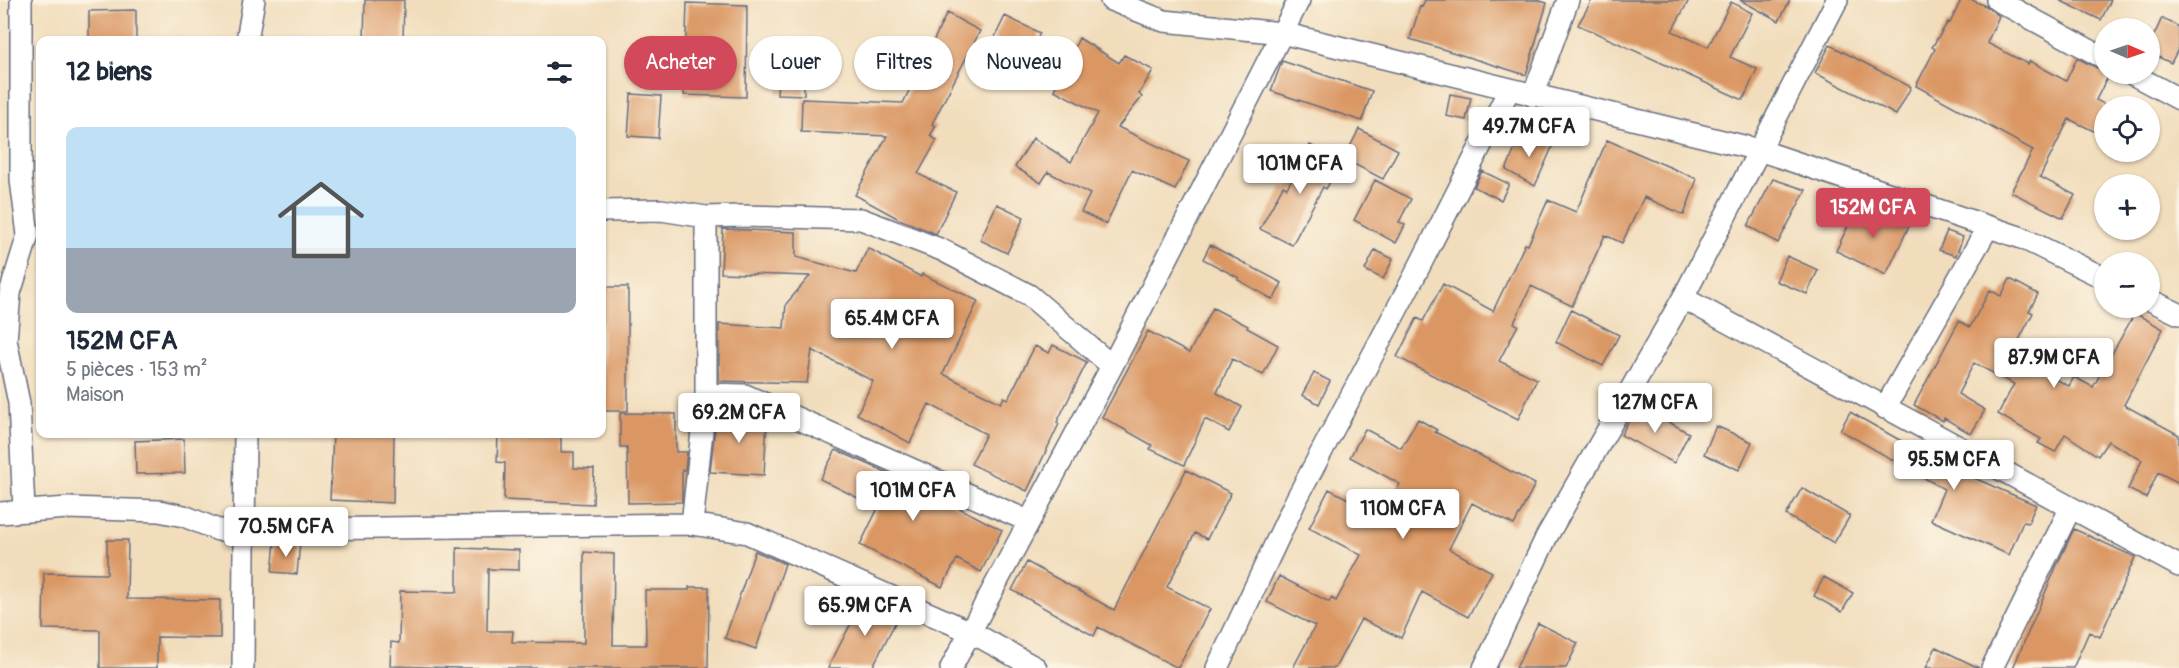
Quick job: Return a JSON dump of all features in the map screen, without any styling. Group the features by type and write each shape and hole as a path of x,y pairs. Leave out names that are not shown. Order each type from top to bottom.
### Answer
{"street":[{"path":"21,0 21,180 28,235 10,293 3,340 19,403 24,510"},
{"path":"249,36 254,0"},
{"path":"1111,0 1164,21 1282,33 1759,150 2022,238 2094,273"},
{"path":"951,668 1112,366 1299,0"},
{"path":"1533,96 1568,0"},
{"path":"1484,668 1547,536 1683,298 1837,0"},
{"path":"1997,0 2094,53"},
{"path":"2151,84 2179,99"},
{"path":"1217,668 1296,500 1509,90"},
{"path":"606,210 661,210 706,217 861,219 942,250 1029,296 1112,366"},
{"path":"693,524 706,394 706,217"},
{"path":"1885,408 1988,227"},
{"path":"1683,298 2179,566"},
{"path":"2160,305 2179,314"},
{"path":"706,394 745,395 1028,521"},
{"path":"243,668 245,438"},
{"path":"0,513 68,508 159,511 184,516 218,530 693,524 747,533 971,632 1036,668"},
{"path":"1992,668 2070,509"}],"building":[{"path":"365,0 404,0 403,36 364,36"},
{"path":"1425,0 1537,0 1547,3 1526,75 1410,39 1420,6 1422,7"},
{"path":"1592,0 1689,0 1672,31 1708,47 1731,2 1752,13 1730,57 1757,69 1743,100 1578,25"},
{"path":"1740,0 1790,0 1779,21"},
{"path":"1961,0 1972,0 1986,6 1999,16 1987,43 2028,64 2030,61 2066,81 2077,58 2094,66 2094,84 2104,84 2098,96 2094,96 2094,131 2069,119 2040,177 2075,195 2063,218 2011,192 2033,150 1916,86 1935,49 1932,47 1948,22 1950,23"},
{"path":"2059,0 2111,0 2102,18 2097,18"},
{"path":"687,3 747,5 746,97 684,95 684,90 737,90 737,36 686,36"},
{"path":"136,10 136,36 89,36 89,11"},
{"path":"947,13 980,31 977,36 965,36 965,60 953,83 953,36 936,36"},
{"path":"1005,16 1040,33 1039,36 995,36"},
{"path":"2162,18 2179,27 2179,47 2171,63 2160,58"},
{"path":"1083,40 1119,63 1124,55 1153,70 1139,94 1142,97 1118,127 1189,161 1175,190 1132,170 1106,224 1081,212 1090,194 1048,172 1041,183 1015,167 1033,138 1071,162 1098,113 1054,90 1083,90"},
{"path":"1830,45 1911,87 1896,115 1815,73"},
{"path":"1282,61 1372,91 1362,121 1271,91"},
{"path":"777,90 804,90 804,95 777,94"},
{"path":"909,90 950,90 932,124 936,126 930,136 937,140 918,174 956,192 936,234 899,219 855,195 887,136 801,132 802,99 903,103"},
{"path":"631,94 661,96 658,138 628,136"},
{"path":"1450,94 1471,98 1466,120 1446,116"},
{"path":"1359,129 1398,150 1383,179 1344,159"},
{"path":"1523,130 1553,145 1535,186 1506,170"},
{"path":"1607,140 1697,179 1684,215 1644,197 1622,243 1605,235 1572,306 1531,286 1514,323 1518,325 1499,361 1537,379 1518,419 1397,357 1417,318 1423,321 1443,284 1493,311 1525,244 1528,245 1548,200 1576,212"},
{"path":"1310,145 1341,162 1326,189 1323,187 1292,245 1260,229 1283,186 1287,188"},
{"path":"1482,171 1509,184 1501,200 1474,187"},
{"path":"1773,179 1806,190 1778,243 1748,226"},
{"path":"1375,180 1411,199 1399,222 1405,225 1396,243 1354,220"},
{"path":"1859,203 1909,226 1886,275 1836,251"},
{"path":"997,204 1024,217 1007,253 980,240"},
{"path":"723,229 796,232 796,257 856,273 868,248 921,277 922,274 978,301 943,374 1001,403 1004,397 1008,399 1035,346 1049,353 1053,345 1087,362 1057,422 1059,424 1027,491 971,464 986,434 929,404 910,443 857,414 873,381 812,350 807,383 719,381 719,324 784,328 786,304 810,276 721,273"},
{"path":"1947,231 1963,237 1956,256 1939,250"},
{"path":"1210,245 1282,283 1275,297 1272,299 1203,259"},
{"path":"1375,250 1393,259 1383,279 1365,270"},
{"path":"1787,256 1818,270 1807,294 1776,281"},
{"path":"2010,279 2038,294 2029,311 2033,313 2010,357 2069,386 2074,377 2093,387 2132,318 2144,318 2163,329 2124,405 2179,435 2179,483 2158,472 2146,498 2128,489 2142,460 2108,441 2098,456 2065,434 2055,452 2038,443 2041,439 1998,414 2014,384 1974,363 1958,394 1985,410 1971,434 1944,418 1943,421 1914,405 1959,321 1970,327 1990,290 2001,296"},
{"path":"606,287 628,287 628,411 606,411"},
{"path":"1213,308 1278,345 1263,375 1232,359 1217,393 1242,407 1229,432 1205,419 1184,465 1150,449 1152,445 1102,417 1148,331 1189,353"},
{"path":"1571,310 1619,335 1603,366 1556,342"},
{"path":"1314,373 1330,381 1319,404 1302,395"},
{"path":"1637,405 1689,433 1674,463 1621,435"},
{"path":"717,410 756,414 767,419 764,475 710,472"},
{"path":"1850,412 1942,464 2036,505 2028,523 2023,522 2009,555 1931,520 1944,489 1840,430"},
{"path":"620,413 676,414 676,452 687,452 685,470 682,470 682,502 628,503 627,447 620,447"},
{"path":"1418,419 1437,430 1435,432 1535,484 1514,525 1472,503 1449,549 1492,572 1468,617 1422,592 1401,638 1361,619 1335,668 1293,668 1315,626 1267,602 1279,576 1329,602 1331,598 1336,601 1361,555 1309,528 1329,489 1382,516 1400,484 1350,457 1365,429 1401,448"},
{"path":"1716,426 1752,442 1739,470 1704,454"},
{"path":"333,438 394,438 393,503 330,500"},
{"path":"498,438 561,438 561,452 574,452 574,468 594,469 593,504 504,500 505,463 497,462"},
{"path":"184,439 185,473 136,474 135,441"},
{"path":"836,450 911,483 1002,530 981,572 957,559 942,587 860,545 878,508 820,479"},
{"path":"1186,470 1231,493 1207,539 1195,533 1167,587 1210,609 1178,668 1098,627 1094,636 1012,590 1027,562 1114,610"},
{"path":"1802,488 1850,516 1834,543 1786,515"},
{"path":"2074,529 2135,557 2100,637 2089,632 2073,668 2013,668 2057,565"},
{"path":"107,540 128,540 127,599 220,600 220,638 157,637 157,668 100,668 100,630 43,629 44,573 107,574"},
{"path":"275,542 300,542 297,574 272,572"},
{"path":"457,548 519,550 519,570 488,569 487,631 513,631 512,642 584,643 584,552 614,554 613,645 646,645 645,590 689,590 689,587 709,587 708,668 390,666 391,642 399,643 400,591 457,592"},
{"path":"755,551 785,564 756,649 725,638"},
{"path":"1824,577 1853,593 1842,612 1814,596"},
{"path":"864,598 899,615 872,668 828,668"},
{"path":"1538,623 1578,643 1566,668 1516,668"},
{"path":"1936,647 1979,668 1926,668"}]}
